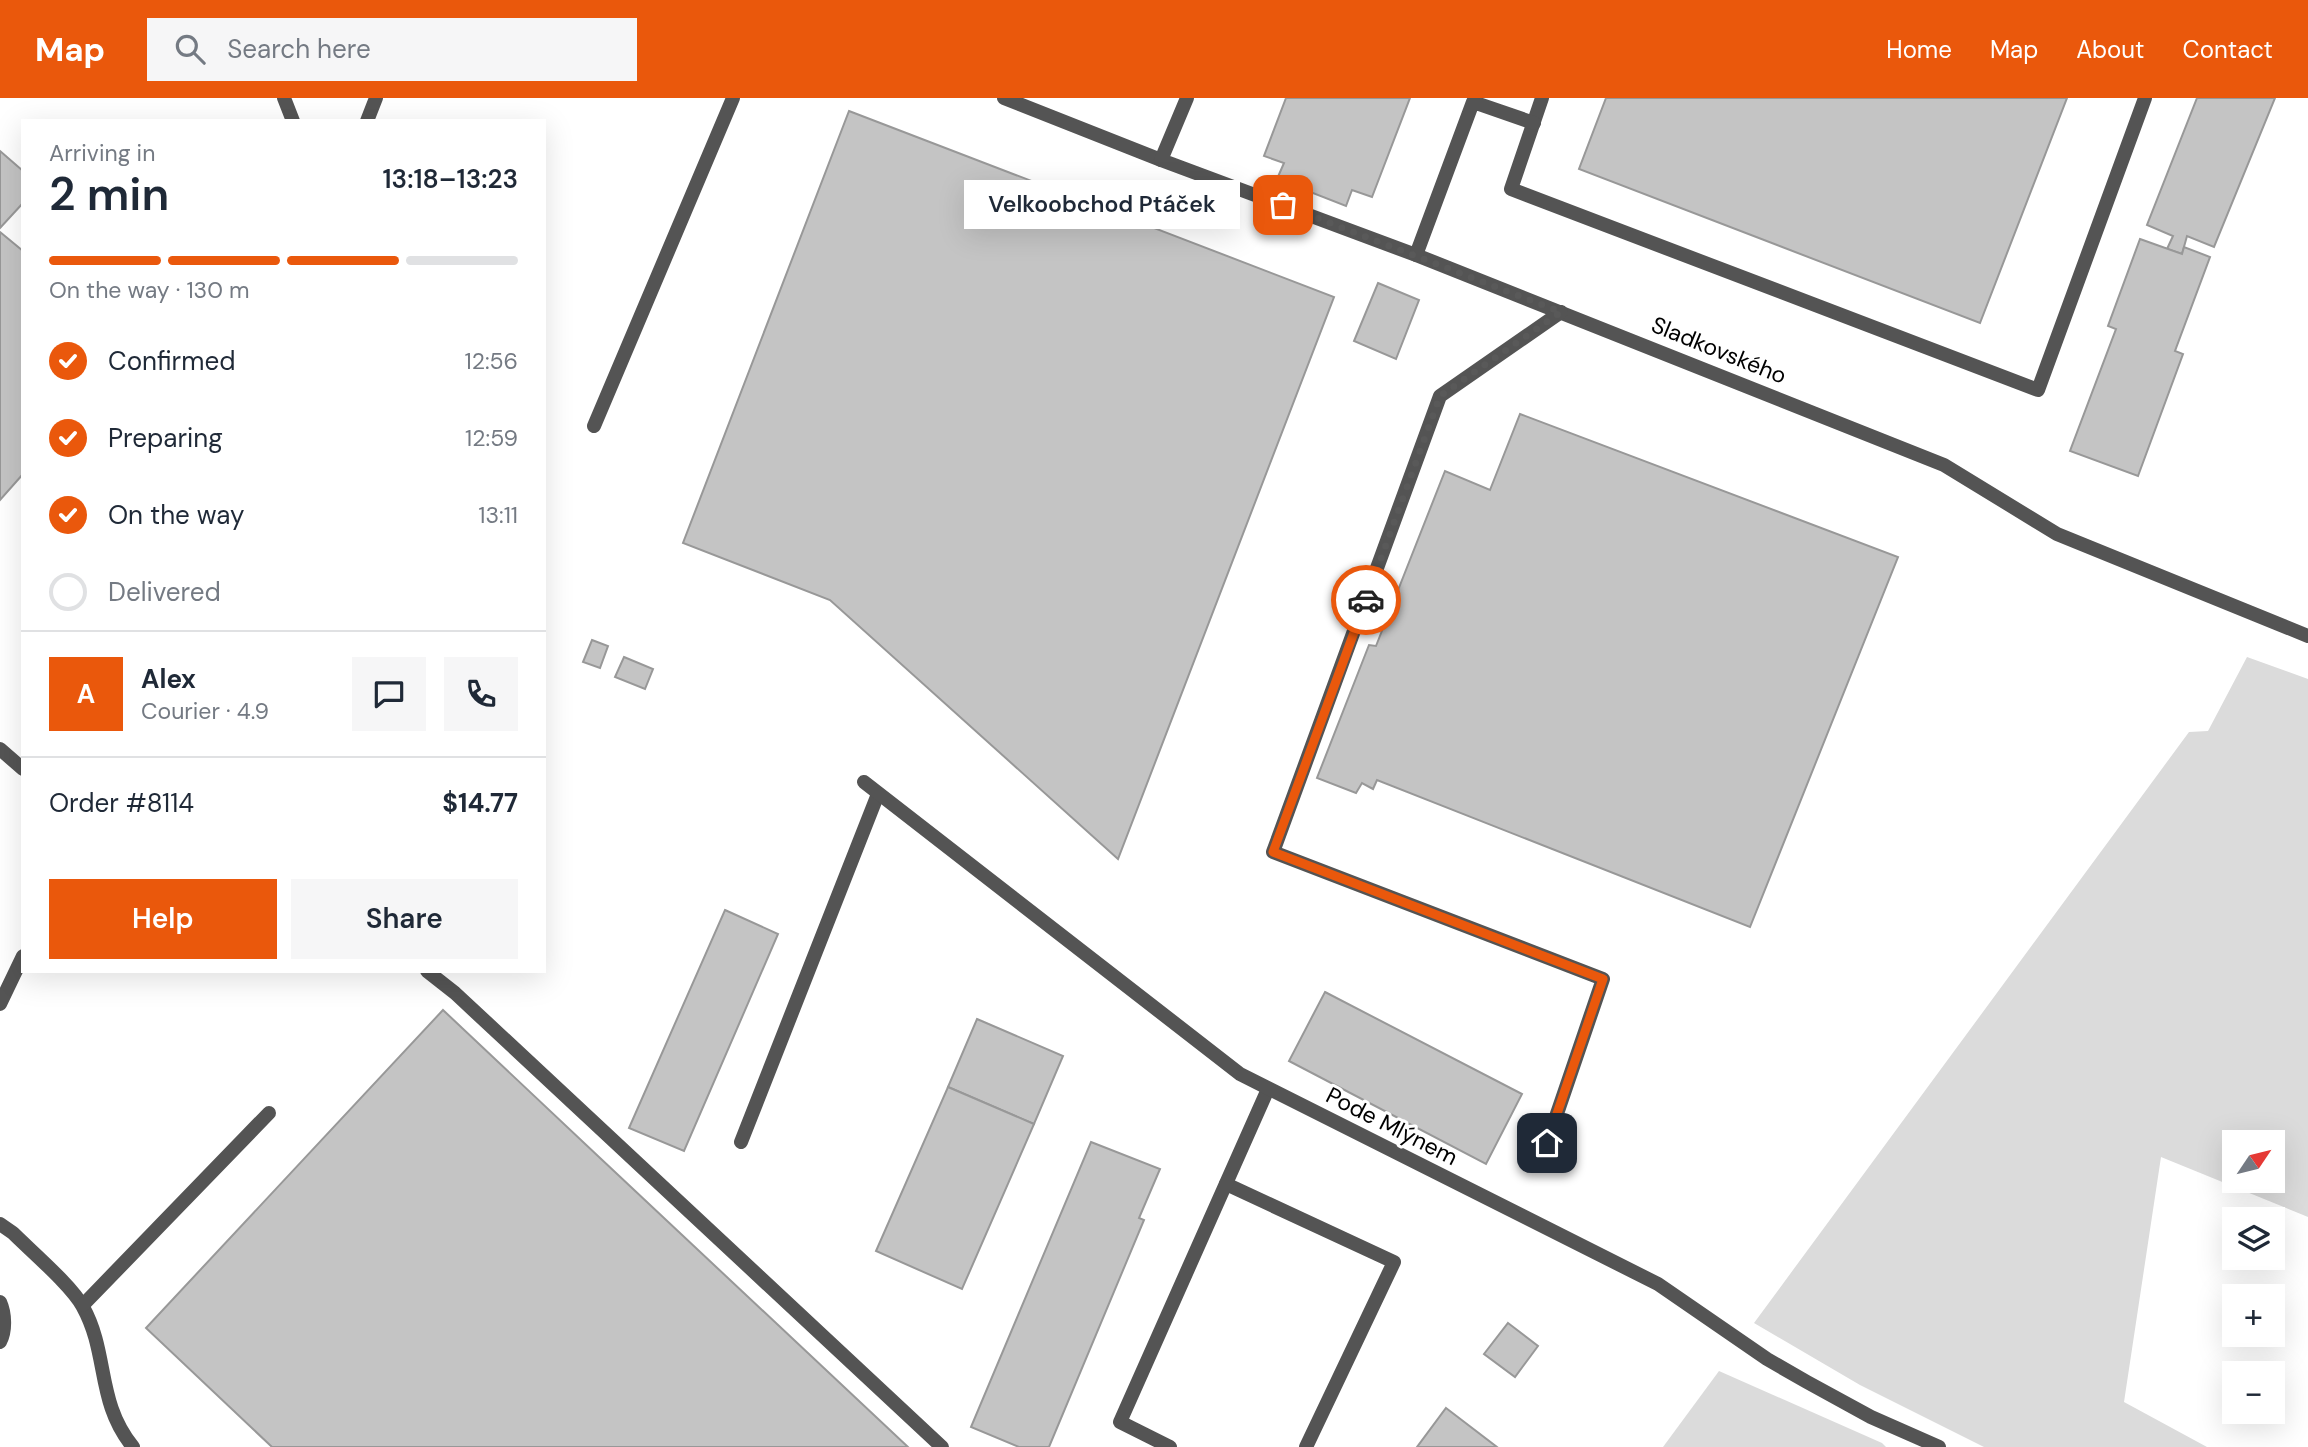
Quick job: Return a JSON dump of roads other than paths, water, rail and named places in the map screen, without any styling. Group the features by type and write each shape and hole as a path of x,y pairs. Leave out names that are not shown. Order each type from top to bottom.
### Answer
{"street":[{"path":"284,98 292,119"},
{"path":"368,119 376,98"},
{"path":"594,426 733,98"},
{"name":"Sladkovského","path":"1004,98 1416,255 1944,465 2057,534 2308,636"},
{"path":"1161,160 1187,98"},
{"path":"1542,98 1511,189 2038,390 2145,98"},
{"path":"1416,255 1473,102 1534,123"},
{"path":"1547,1143 1603,979 1273,852 1440,396 1561,312"},
{"path":"0,749 21,767"},
{"name":"Pode Mlýnem","path":"864,782 1240,1074 1658,1284 1767,1359 1871,1417 1939,1447"},
{"path":"741,1142 878,793"},
{"path":"0,1004 21,960"},
{"path":"430,973 455,993 942,1447"},
{"path":"1170,1447 1120,1422 1268,1089"},
{"path":"83,1305 269,1113"},
{"path":"1226,1184 1394,1262 1306,1447"},
{"path":"0,1224 13,1233 83,1305 101,1361 112,1415 133,1447"},
{"path":"0,1302 4,1310 3,1337 0,1342"}],"place":[{"name":"Velkoobchod Ptáček","path":"1283,205"}]}
